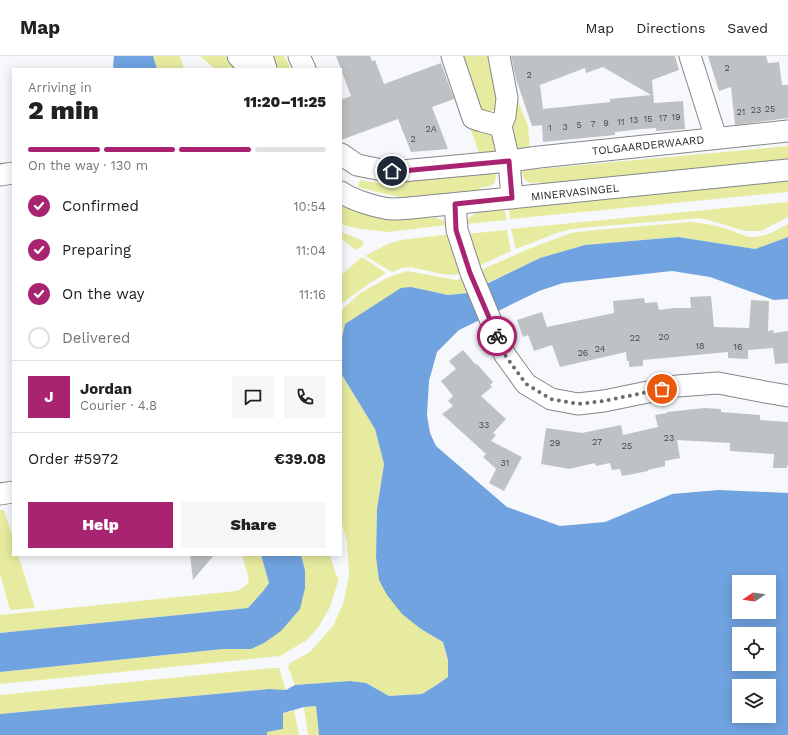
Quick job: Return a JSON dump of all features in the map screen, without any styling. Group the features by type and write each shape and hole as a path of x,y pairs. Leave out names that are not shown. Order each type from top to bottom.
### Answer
{"street":[{"path":"238,56 249,68"},
{"path":"261,56 266,68"},
{"path":"299,56 305,68"},
{"path":"452,56 473,118 501,126"},
{"path":"499,56 507,98 505,116 501,126 509,161 512,198"},
{"path":"690,56 716,138"},
{"name":"TOLGAARDERWAARD","path":"342,155 357,165 382,170 402,171 509,161 788,130"},
{"name":"MINERVASINGEL","path":"342,193 365,203 391,209 455,204 788,170"},
{"path":"455,204 456,230 470,273 505,355 526,384 551,399 578,404 604,401 677,386 718,383 788,396"},
{"path":"0,494 12,492"}],"green space":[{"path":"153,56 180,56 184,68 157,68"},
{"path":"200,56 225,56 237,68 214,68"},
{"path":"265,56 284,56 290,68 271,68"},
{"path":"462,56 488,56 492,65 499,109 489,112 482,111"},
{"path":"507,73 528,126 530,149 518,151 513,143"},
{"path":"469,125 490,134 494,141 494,154 480,155"},
{"path":"788,146 788,163 541,187 539,182 530,183 524,179 522,173 525,169 535,166 539,169"},
{"path":"492,171 495,172 496,176 493,184 480,188 481,193 413,199 358,187 360,180 387,183 471,175"},
{"path":"788,180 788,192 510,219 509,208"},
{"path":"788,202 788,217 761,231 745,231 701,218 571,229 516,249 511,229"},
{"path":"342,205 364,214 437,218 445,221 447,225 388,232 354,228 342,224"},
{"path":"504,208 507,220 466,224 472,215 482,211"},
{"path":"690,222 718,226 750,237 765,235 788,224 788,237 755,249 678,237 585,245 540,258 481,286 476,272 531,248 571,233"},
{"path":"507,230 511,251 474,268 466,234"},
{"path":"342,232 363,241 363,246 355,250 342,240"},
{"path":"451,234 465,273 453,275 442,274 411,267 402,268 392,272 365,256 390,243 401,240"},
{"path":"362,257 386,273 342,303 342,274"},
{"path":"407,271 456,280 467,277 470,292 448,295 411,287 345,324 342,338 342,310 359,294 387,278"},
{"path":"342,375 375,429 384,464 377,509 376,557 421,629 443,642 448,660 448,677 422,694 389,696 366,683 350,681 295,685 288,667 290,663 310,652 333,626 343,604 349,576 347,541 342,524"},
{"path":"0,510 4,510 12,535 12,556 18,556 35,608 10,610 0,574"},
{"path":"242,556 261,556 269,583 248,608 0,633 0,615 237,591 247,585 249,579"},
{"path":"301,556 330,556 336,575 339,578 330,607 319,626 307,640 280,656 0,684 0,672 223,649 251,649 305,570"},
{"path":"279,668 286,690 269,689 0,714 0,695"},
{"path":"316,706 319,735 308,735 304,707"},
{"path":"294,709 299,735 267,735 266,732 283,729 283,713 293,711"}],"water":[{"path":"114,56 153,56 157,68 114,68"},
{"path":"678,237 755,249 788,237 788,299 774,300 710,277 672,271 563,283 539,291 459,330 437,352 429,381 427,415 430,433 436,446 507,507 560,526 605,522 672,494 719,490 788,493 788,735 319,735 316,706 304,707 283,713 283,729 267,732 267,735 0,735 0,714 269,689 286,690 295,685 350,681 366,683 389,696 422,694 448,677 448,660 443,642 421,629 402,614 387,595 379,580 376,557 377,509 384,464 375,429 342,375 342,338 345,324 401,288 411,287 448,295 468,293 540,258 585,245"},
{"path":"261,556 301,556 305,570 305,588 300,609 281,631 264,643 251,649 223,649 0,672 0,633 248,608 269,583"}],"building":[{"path":"336,56 370,56 372,61 375,60 384,84 441,63 454,99 432,107 448,149 411,152 398,119 342,140 342,100 351,96 342,72 342,68 340,68"},
{"path":"511,56 675,56 679,70 652,80 654,103 683,101 685,129 656,131 656,128 642,129 615,132 615,135 543,142 542,125 532,126 516,79","holes":["603,67 651,95 610,99 610,102 543,109 540,85 585,68 586,73"]},
{"path":"708,56 766,56 768,63 779,62 782,85 788,85 788,118 735,125 731,87 719,91"},
{"path":"711,296 714,327 749,328 751,300 769,301 768,331 773,330 774,333 788,331 788,363 775,364 773,348 748,350 748,359 728,358 728,352 643,360 643,366 629,367 626,352 560,367 552,345 534,351 528,335 523,337 517,320 542,312 547,327 614,313 613,301 644,298 645,303 657,302 659,310 691,308 690,297"},
{"path":"463,350 493,382 490,385 492,387 481,396 506,419 493,433 496,435 491,441 522,457 504,491 489,483 496,469 483,457 486,454 442,414 453,406 448,401 453,396 441,381 456,369 449,361"},
{"path":"705,408 721,409 721,412 760,415 760,420 788,422 787,468 773,468 774,454 730,451 730,443 677,440 680,458 665,461 665,466 622,476 620,469 612,470 610,463 596,466 595,463 569,469 541,464 546,428 582,433 621,425 623,435 658,427 655,415 667,412"},
{"path":"190,556 213,556 193,580"}],"way so far":[{"path":"497,336 505,355 526,384 551,399 578,404 604,401 662,389"}],"route":[{"path":"392,171 509,161 512,198 455,204 456,230 470,273 497,336"}]}
